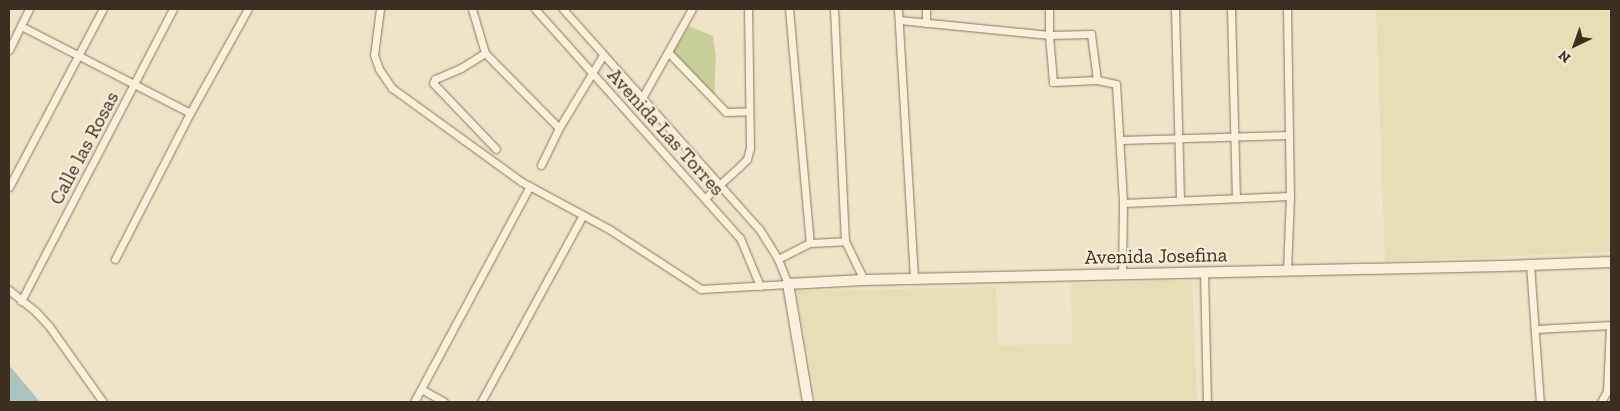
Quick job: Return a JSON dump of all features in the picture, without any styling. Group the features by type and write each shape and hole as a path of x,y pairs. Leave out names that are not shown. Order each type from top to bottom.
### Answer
{"street":[{"path":"9,50 29,9"},
{"path":"9,187 103,9"},
{"name":"Calle las Rosas","path":"22,301 173,9"},
{"path":"115,259 190,113 248,9"},
{"path":"380,9 374,54 379,69 392,88 530,186 583,215 481,402"},
{"path":"472,9 485,53 559,128"},
{"name":"Avenida Las Torres","path":"535,9 740,238 760,286"},
{"name":"Avenida Las Torres","path":"563,9 759,229 778,258 788,284"},
{"path":"642,98 692,9"},
{"path":"705,198 747,159 750,148 748,9"},
{"path":"789,9 810,243"},
{"path":"834,9 845,241 864,280"},
{"path":"898,9 914,279"},
{"path":"926,9 926,23"},
{"path":"1049,9 1049,35 1054,82 1097,80 1114,82 1117,86 1123,203 1122,274"},
{"path":"1175,9 1180,199"},
{"path":"1231,9 1236,197"},
{"path":"1287,9 1290,196 1287,271"},
{"path":"899,20 1049,35 1091,34 1097,80"},
{"path":"21,26 190,113"},
{"path":"668,52 726,112 750,111"},
{"path":"485,53 461,68 435,79 433,83 496,149"},
{"path":"541,165 559,128 603,55"},
{"path":"1120,140 1289,135"},
{"path":"414,402 530,186"},
{"path":"1123,203 1180,199 1290,196"},
{"name":"Avenida Josefina","path":"583,215 701,288 864,280 1611,262"},
{"path":"778,258 810,243 845,241"},
{"path":"1530,264 1540,402"},
{"path":"1204,272 1207,402"},
{"path":"788,284 808,402"},
{"path":"9,290 49,326 103,402"},
{"path":"1535,329 1610,325 1607,391 1601,402"},
{"path":"421,389 444,402"}],"shaded area":[{"path":"1376,9 1592,9 1611,12 1611,252 1385,261"},
{"path":"1192,280 1197,402 817,402 796,291 996,287 998,345 1072,344 1071,284"}],"green space":[{"path":"689,26 713,36 716,56 714,98 672,53"}],"water":[{"path":"9,365 40,402 9,402"}]}
